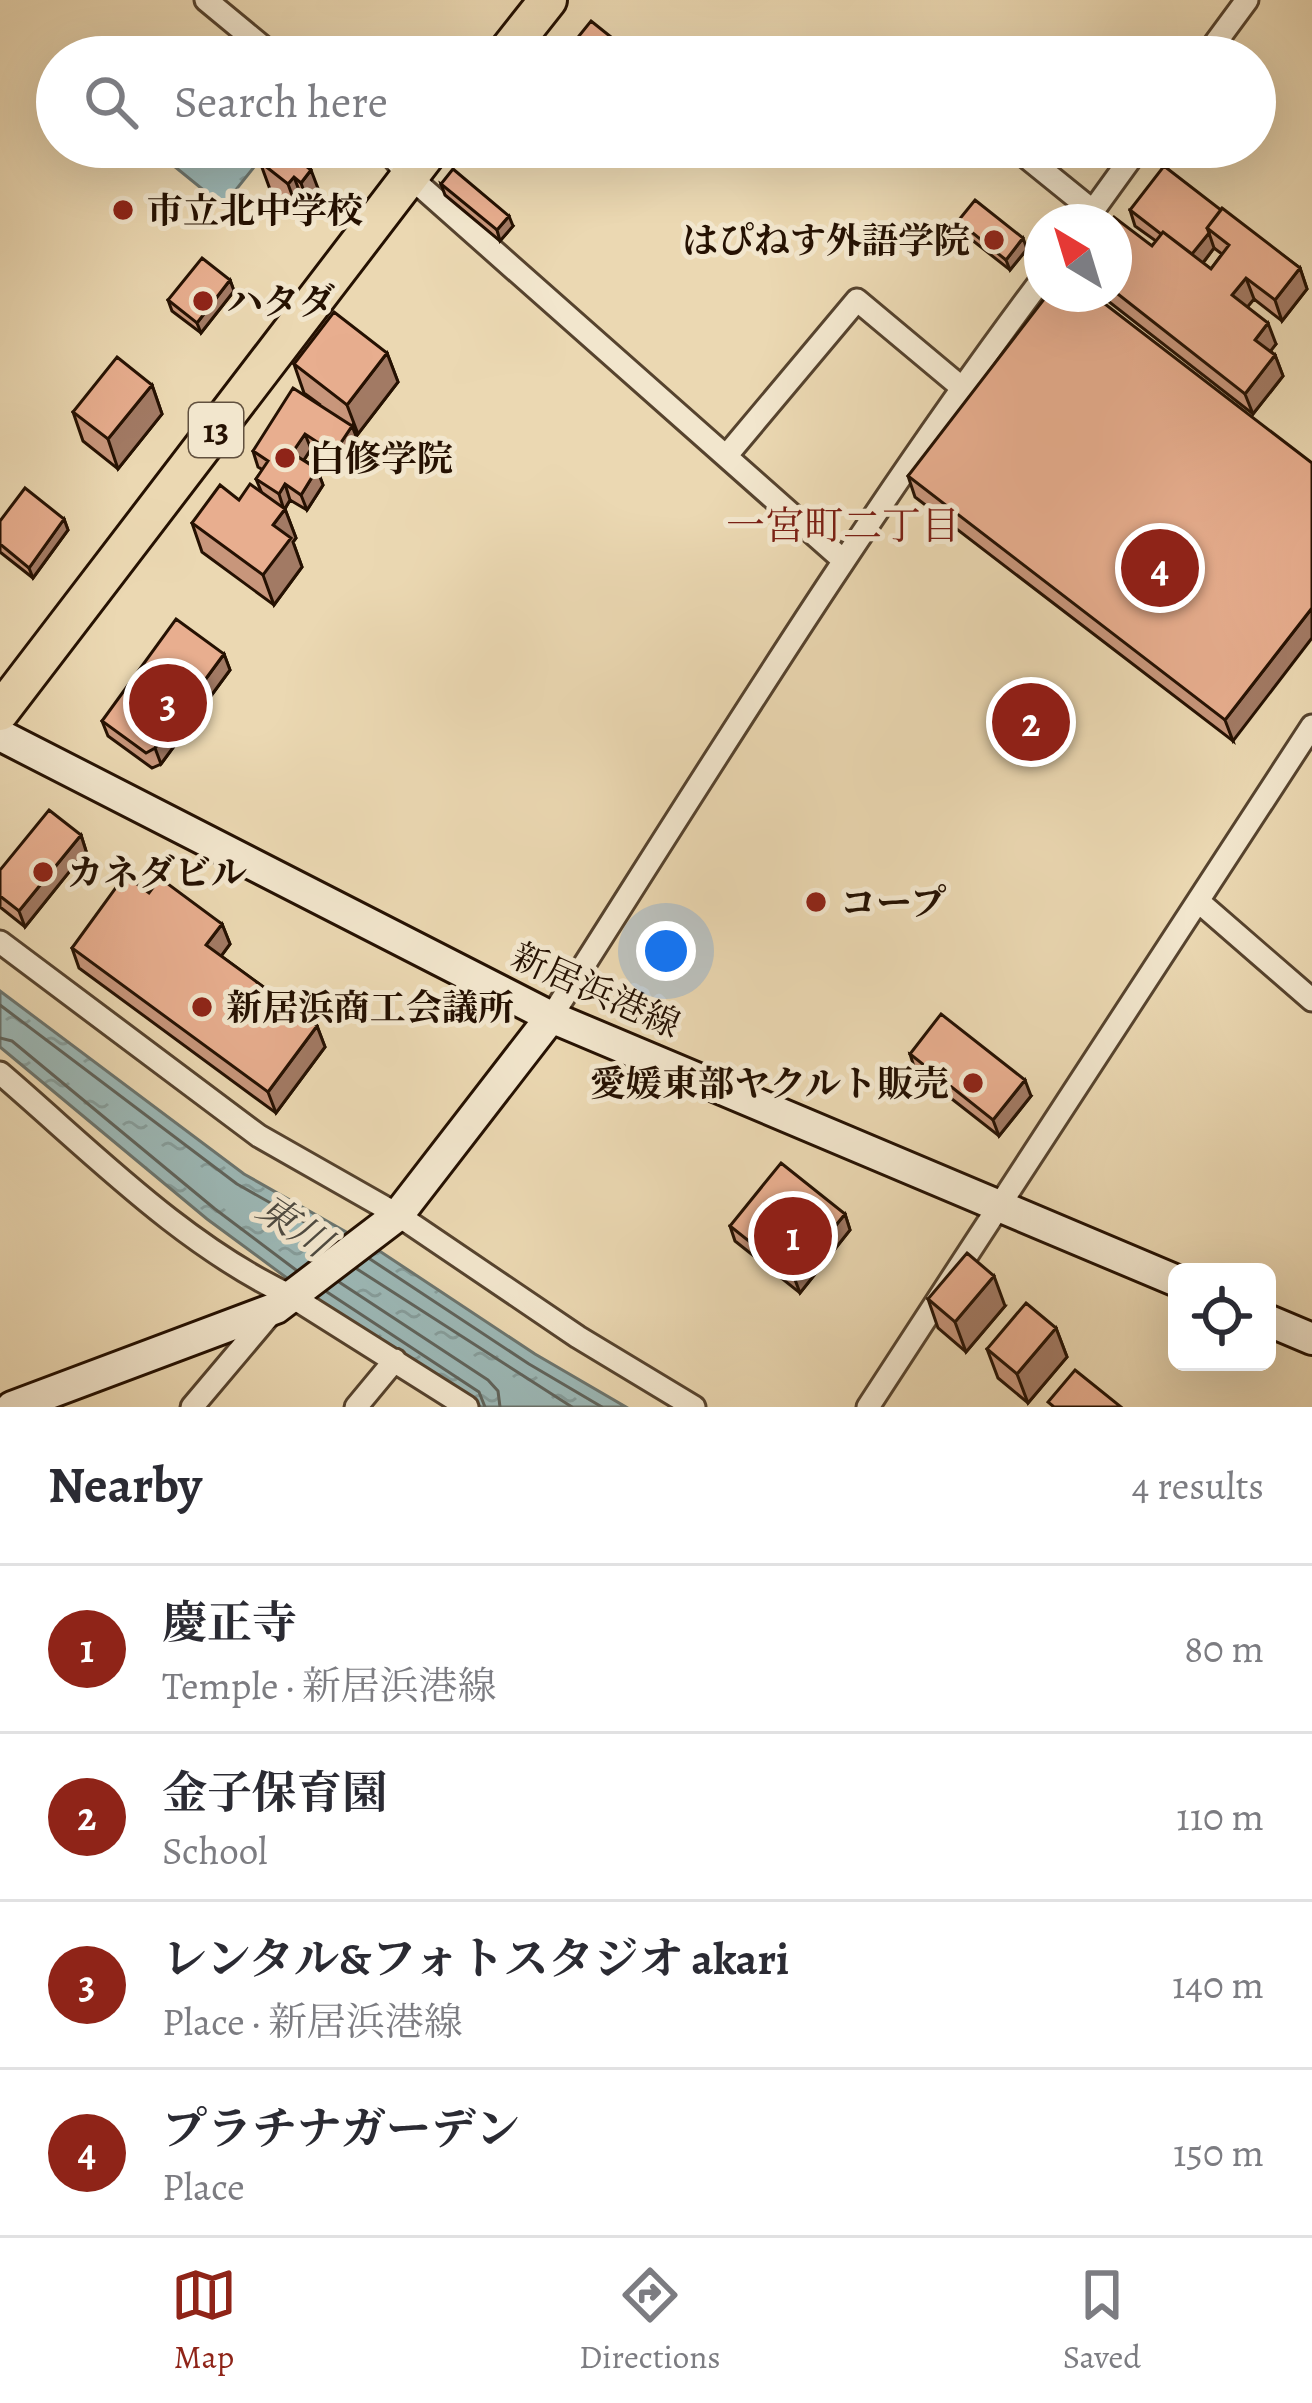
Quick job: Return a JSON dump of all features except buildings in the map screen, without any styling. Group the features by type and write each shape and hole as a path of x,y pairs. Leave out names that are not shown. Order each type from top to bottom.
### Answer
{"main road":[{"path":"519,36 548,0"},
{"name":"13","path":"0,712 415,168"},
{"name":"新居浜港線","path":"0,735 551,1017 1168,1277"},
{"path":"12,1407 286,1300 393,1218 551,1017"},
{"path":"1276,1324 1312,1339"}],"street":[{"path":"206,0 250,36"},
{"path":"1220,36 1246,0"},
{"path":"427,168 843,560"},
{"path":"1036,168 1075,204"},
{"path":"1098,204 1124,168"},
{"path":"727,455 857,300 961,387"},
{"path":"551,1017 843,560 1024,303"},
{"path":"868,1407 1310,735"},
{"path":"1198,901 1312,1000"},
{"path":"0,942 259,1136 694,1407"},
{"path":"0,1072 166,1216 286,1300 395,1360 467,1407"},
{"path":"192,1407 286,1300"},
{"path":"356,1407 395,1360"}],"water":[{"path":"176,168 253,168 223,206"},
{"name":"東川","path":"0,991 244,1174 378,1250 535,1354 626,1407 481,1407 314,1298 207,1219 0,1047"}],"place":[{"name":"市立北中学校","path":"123,210"},
{"name":"はぴねす外語学院","path":"994,240"},
{"name":"ハタダ","path":"203,301"},
{"name":"白修学院","path":"285,458"},
{"name":"プラチナガーデン","path":"1160,568"},
{"name":"レンタル&フォトスタジオ akari","path":"168,703"},
{"name":"金子保育園","path":"1031,722"},
{"name":"カネダビル","path":"43,872"},
{"name":"コープ","path":"816,902"},
{"name":"新居浜商工会議所","path":"202,1007"},
{"name":"愛媛東部ヤクルト販売","path":"973,1083"},
{"name":"慶正寺","path":"793,1236"}],"district":[{"name":"一宮町二丁目","path":"843,525"}]}
